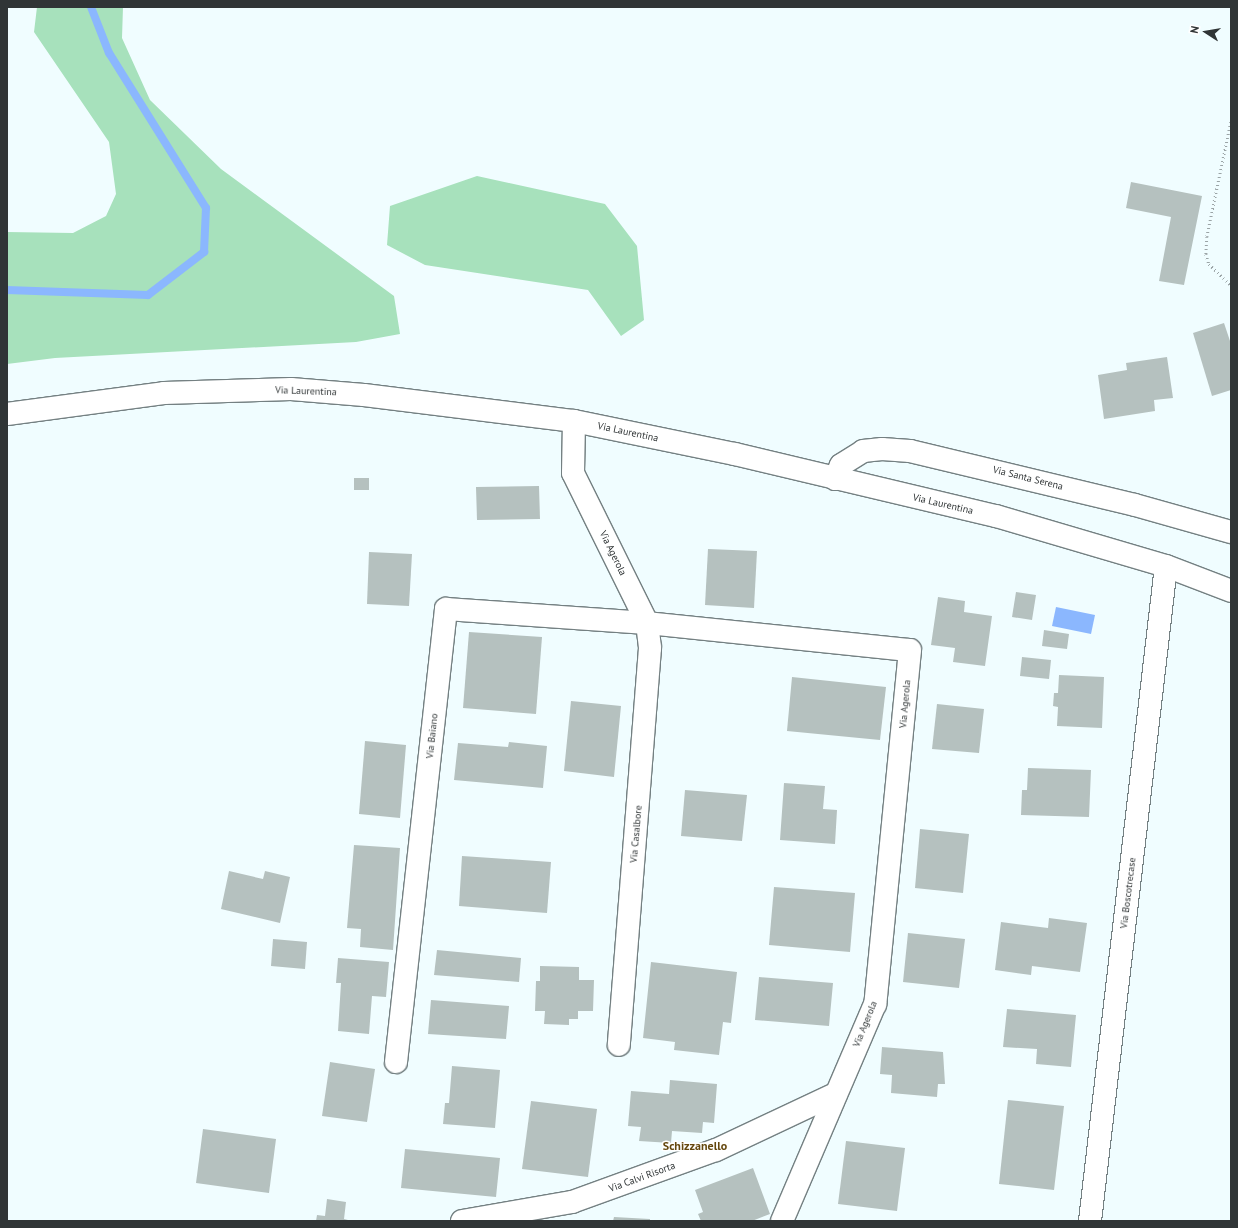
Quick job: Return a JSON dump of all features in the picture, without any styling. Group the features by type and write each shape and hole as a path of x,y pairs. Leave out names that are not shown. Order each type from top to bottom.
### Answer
{"street":[{"name":"Via Laurentina","path":"7,414 164,393 291,389 364,395 574,421 735,454 996,516 1166,566 1231,592"},
{"name":"Via Agerola","path":"574,421 573,473 647,623 910,650 875,1004 835,1094 782,1221"},
{"name":"Via Santa Serena","path":"836,479 841,465 863,451 882,449 910,451 1135,505 1231,532"},
{"name":"Via Boscotrecase","path":"1090,1221 1166,566"},
{"name":"Via Baiano","path":"396,1062 446,609 647,623"},
{"name":"Via Casalbore","path":"619,1045 650,648 647,623"},
{"name":"Via Calvi Risorta","path":"462,1221 572,1202 716,1150 835,1094"}],"path":[{"path":"1231,122 1207,237 1206,254 1209,264 1231,285"}],"green space":[{"path":"37,7 123,7 122,38 150,100 221,169 394,296 400,334 356,342 55,358 7,364 7,232 73,233 106,216 116,194 109,142 34,32"},
{"path":"477,176 605,204 637,246 644,320 621,336 588,290 425,265 387,245 390,206"}],"water":[{"path":"1056,607 1095,615 1091,634 1052,626"}],"building":[{"path":"1131,182 1202,196 1184,285 1159,281 1171,217 1126,208"},
{"path":"1224,323 1231,344 1231,390 1212,396 1193,333"},
{"path":"1167,357 1173,398 1154,400 1155,411 1104,419 1098,375 1127,370 1126,363"},
{"path":"354,478 369,478 369,490 354,490"},
{"path":"539,486 540,519 477,520 476,487"},
{"path":"708,549 757,551 754,608 705,605"},
{"path":"369,552 412,554 409,606 367,604"},
{"path":"1016,592 1036,595 1032,620 1012,617"},
{"path":"938,597 965,601 964,612 992,616 985,666 953,662 955,648 931,645"},
{"path":"1044,630 1069,634 1067,649 1042,646"},
{"path":"469,632 542,637 536,714 463,708"},
{"path":"1022,657 1051,660 1049,679 1020,676"},
{"path":"1059,675 1104,677 1102,728 1057,726 1058,707 1053,706 1054,693 1058,693"},
{"path":"792,677 886,687 880,740 787,731"},
{"path":"571,701 621,706 614,777 564,771"},
{"path":"937,704 984,709 979,753 932,749"},
{"path":"365,741 406,745 400,818 359,814"},
{"path":"509,742 547,746 543,788 454,780 458,743 508,747"},
{"path":"1028,768 1091,770 1089,817 1021,815 1022,790 1027,790"},
{"path":"784,783 825,786 823,809 837,810 835,844 780,840"},
{"path":"685,790 747,795 742,841 681,836"},
{"path":"920,829 969,834 963,893 915,888"},
{"path":"354,845 400,848 393,950 360,947 361,929 347,928"},
{"path":"462,856 551,862 547,913 459,906"},
{"path":"229,871 263,879 265,871 290,877 280,923 221,909"},
{"path":"774,887 855,893 850,952 769,945"},
{"path":"1049,918 1087,923 1080,972 1032,966 1031,975 995,970 1001,922 1048,928"},
{"path":"908,933 965,939 959,988 903,982"},
{"path":"273,939 307,942 305,969 271,966"},
{"path":"437,950 521,958 519,982 434,975"},
{"path":"338,958 389,962 386,997 372,996 369,1034 338,1031 341,983 336,983"},
{"path":"651,962 737,972 731,1023 723,1022 719,1055 674,1050 675,1042 643,1038"},
{"path":"540,966 579,967 579,980 594,980 593,1011 578,1011 578,1019 569,1019 569,1025 544,1024 545,1011 535,1011 536,981 540,981"},
{"path":"759,977 833,983 829,1026 755,1020"},
{"path":"431,1000 509,1006 506,1039 428,1034"},
{"path":"1007,1009 1076,1015 1071,1067 1036,1064 1037,1049 1003,1047"},
{"path":"882,1047 943,1052 945,1084 938,1084 937,1097 891,1093 892,1075 880,1074"},
{"path":"330,1062 375,1069 367,1122 322,1116"},
{"path":"452,1066 500,1070 495,1128 443,1124 445,1103 449,1103"},
{"path":"670,1080 717,1084 714,1123 703,1122 702,1133 672,1131 671,1143 639,1141 641,1127 628,1126 631,1091 669,1094"},
{"path":"1008,1100 1064,1106 1054,1190 999,1184"},
{"path":"531,1101 597,1109 588,1177 522,1169"},
{"path":"203,1129 276,1139 269,1193 196,1183"},
{"path":"846,1141 905,1148 897,1211 838,1204"},
{"path":"405,1149 500,1158 496,1197 401,1188"},
{"path":"753,1168 770,1214 752,1221 701,1221 698,1214 703,1212 695,1190"},
{"path":"327,1199 346,1202 344,1219 352,1221 316,1221 317,1215 325,1216"},
{"path":"614,1217 650,1219 650,1221 613,1221"}],"waterway":[{"path":"7,290 148,295 204,252 206,208 109,53 91,7"}],"district":[{"name":"Schizzanello","path":"695,1146"}]}
